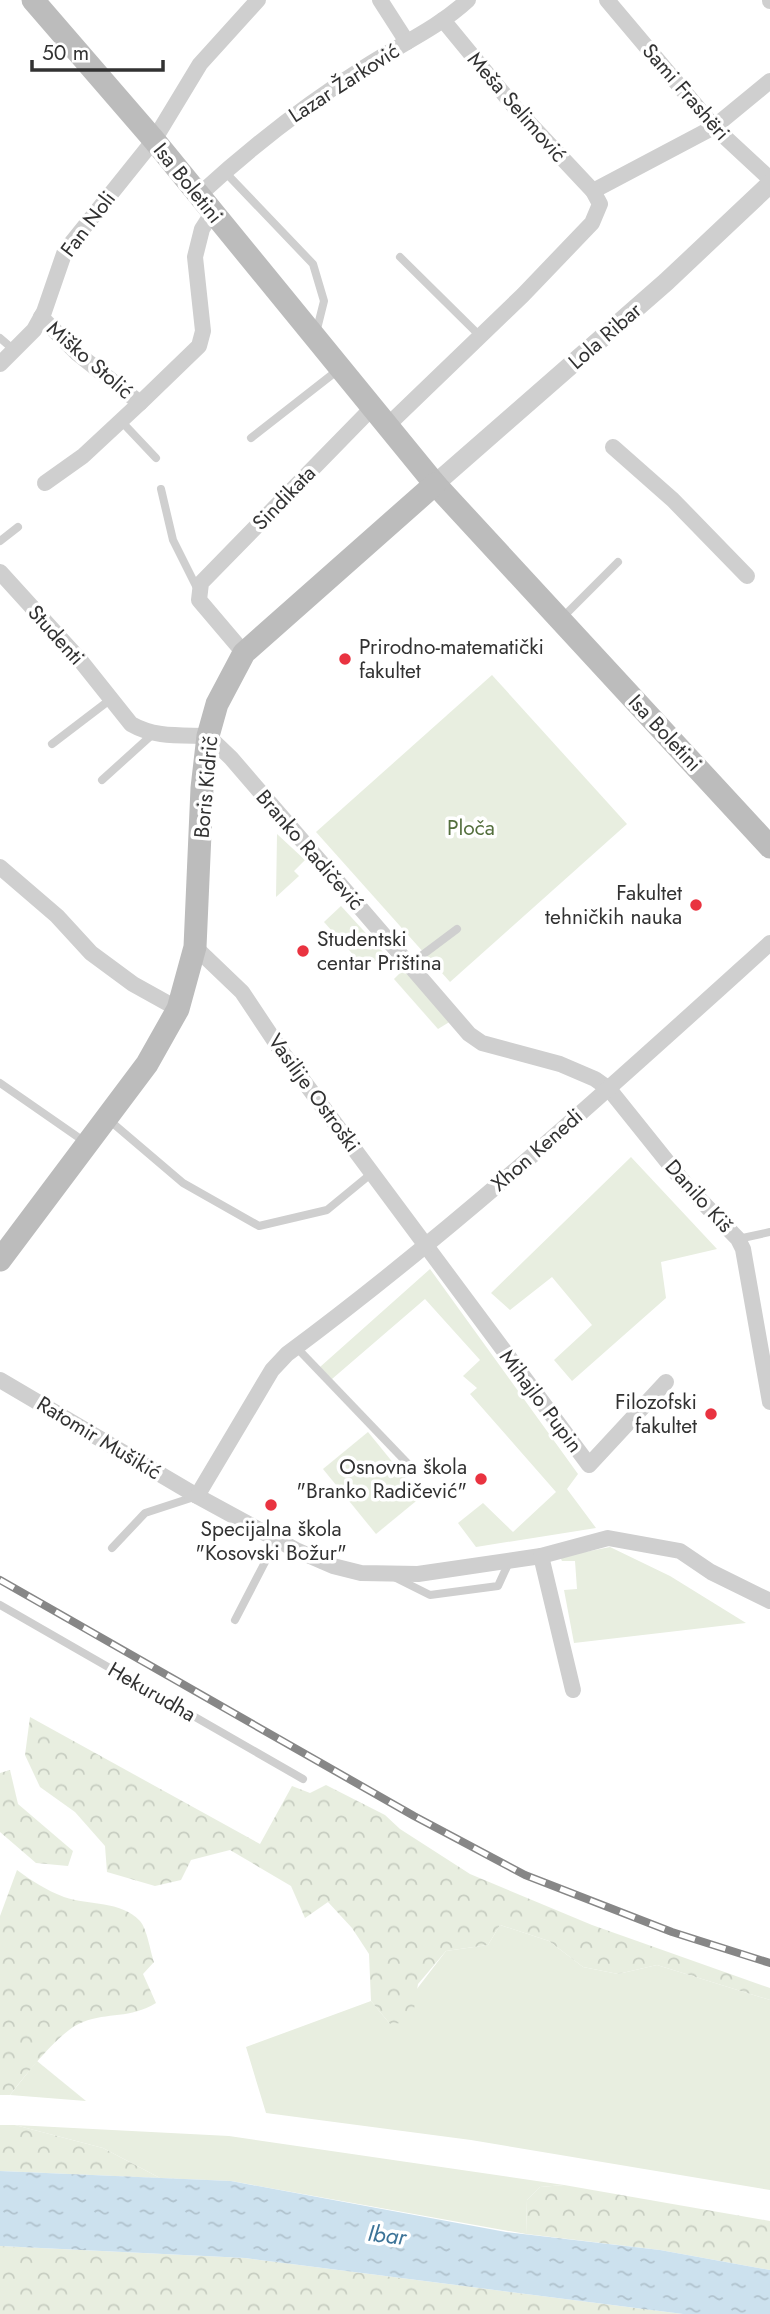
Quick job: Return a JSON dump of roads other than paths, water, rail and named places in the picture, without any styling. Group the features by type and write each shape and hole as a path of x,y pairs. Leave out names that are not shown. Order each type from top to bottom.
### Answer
{"main road":[{"name":"Isa Boletini","path":"33,0 154,140 435,484 770,847"},
{"name":"Boris Kidrič","path":"0,1260 147,1064 178,1009 195,947 201,788 208,736 217,704 244,653 435,484"}],"street":[{"name":"Fan Noli","path":"0,364 34,330 65,251 154,140 200,64 258,0"},
{"path":"380,0 407,42"},
{"name":"Lazar Žarković","path":"206,204 225,172 303,108 443,20 468,0"},
{"name":"Sami Frashëri","path":"607,0 714,127 770,181"},
{"name":"Meša Selimović","path":"443,20 517,110 593,191"},
{"path":"388,425 480,337 592,223 600,204 593,191 714,127 770,81"},
{"name":"Lola Ribar","path":"435,484 656,291 770,181"},
{"name":"Miško Stolić","path":"45,483 83,456 199,346 203,331 195,257 206,204"},
{"name":"Miško Stolić","path":"41,317 78,354 140,403"},
{"name":"Sindikata","path":"199,590 201,583 373,407"},
{"path":"613,447 673,500 747,576"},
{"name":"Studenti","path":"0,572 131,724 154,733 208,736"},
{"path":"199,590 199,600 244,653"},
{"name":"Branko Radičević","path":"208,736 231,758 469,1034 482,1043 561,1065 595,1079 609,1089"},
{"path":"0,867 57,916 91,953 133,984 178,1009"},
{"name":"Xhon Kenedi","path":"197,1496 271,1370 296,1347 426,1246 609,1089 770,943"},
{"name":"Vasilije Ostroški","path":"195,947 242,992 426,1246"},
{"name":"Danilo Kiš","path":"609,1089 686,1185 738,1239 743,1249 770,1402"},
{"name":"Mihajlo Pupin","path":"426,1246 589,1465 666,1382"},
{"name":"Ratomir Mušikić","path":"0,1380 197,1496 332,1566 361,1573 392,1576 541,1556 608,1538 680,1551 711,1573 770,1601"},
{"path":"541,1556 573,1690"}],"lane":[{"path":"225,172 313,264 324,301 314,337"},
{"path":"400,257 480,337"},
{"path":"0,338 14,350"},
{"path":"250,438 341,368"},
{"name":"Miško Stolić","path":"121,421 156,458"},
{"path":"161,489 173,540 199,590"},
{"path":"0,541 18,527"},
{"path":"560,620 618,562"},
{"path":"52,744 111,699"},
{"path":"102,780 154,733"},
{"path":"410,965 457,929"},
{"path":"0,1083 87,1144"},
{"path":"106,1118 183,1183 259,1226 327,1210 372,1173"},
{"path":"738,1239 770,1232"},
{"path":"296,1347 411,1467"},
{"name":"Ratomir Mušikić","path":"111,1548 145,1513 197,1496"},
{"path":"235,1620 276,1539"},
{"name":"Ratomir Mušikić","path":"392,1576 430,1595 498,1586 510,1560"},
{"name":"Hekurudha","path":"0,1605 303,1779"}],"water":[{"name":"Ibar","path":"0,2171 231,2181 506,2232 660,2250 770,2270 770,2314 683,2314 245,2258 0,2246"}],"railway":[{"path":"0,1580 414,1816 525,1875 672,1932 770,1963"}],"place":[{"name":"Prirodno-matematički fakultet","path":"345,659"},
{"name":"Fakultet tehničkih nauka","path":"696,905"},
{"name":"Studentski centar Priština","path":"303,951"},
{"name":"Filozofski fakultet","path":"711,1414"},
{"name":"Osnovna škola \"Branko Radičević\"","path":"481,1479"},
{"name":"Specijalna škola \"Kosovski Božur\"","path":"271,1505"}],"park label":[{"name":"Ploča","path":"471,828"}]}
